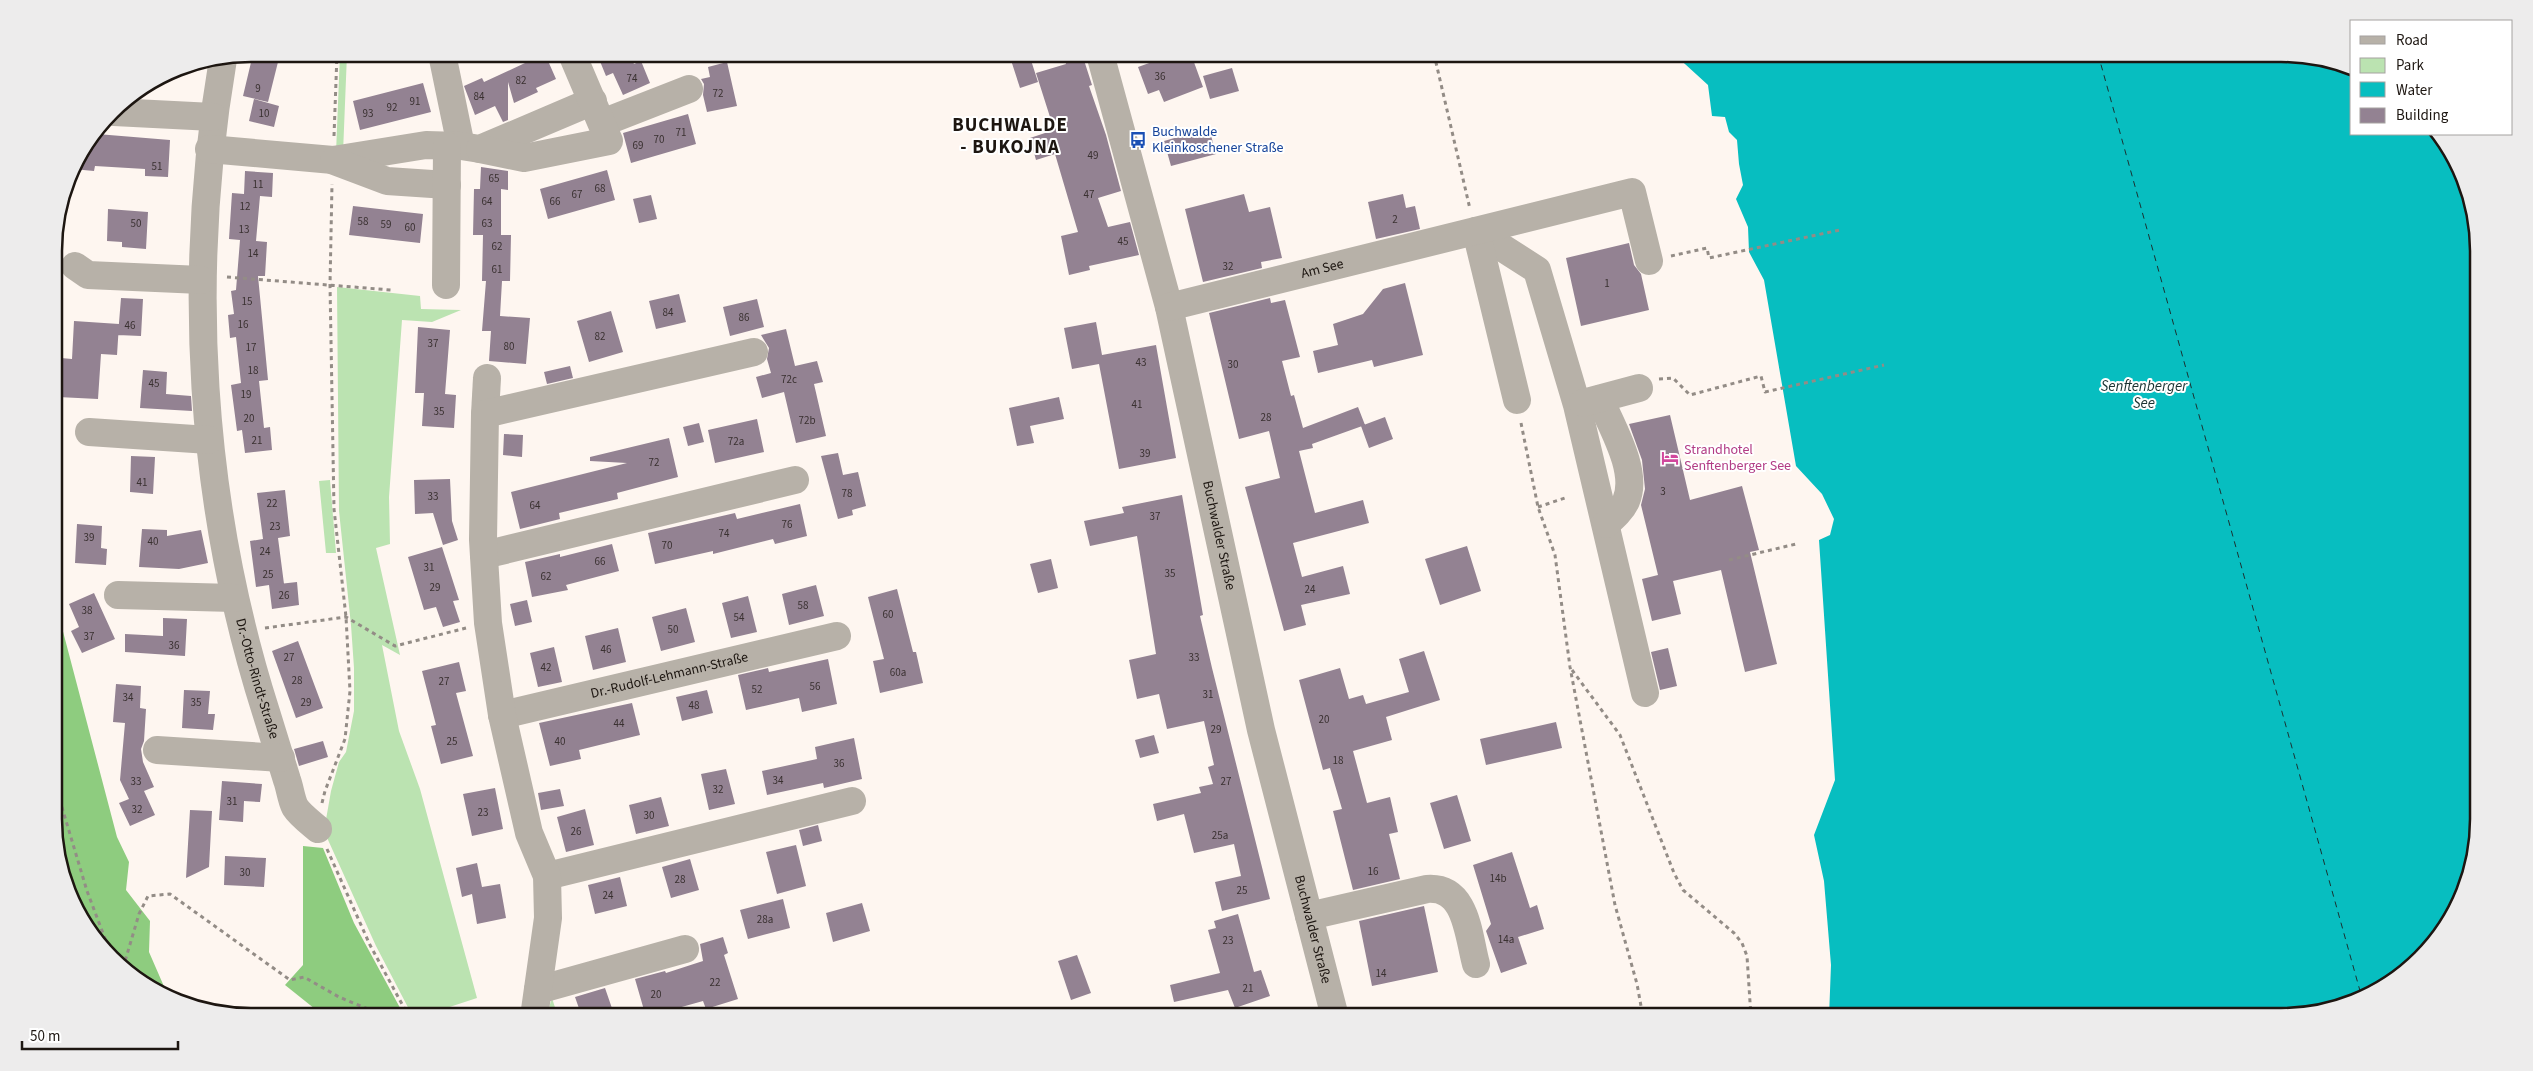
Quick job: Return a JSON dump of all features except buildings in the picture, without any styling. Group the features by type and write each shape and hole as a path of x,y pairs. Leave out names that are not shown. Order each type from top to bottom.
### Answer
{"street":[{"path":"444,62 463,147 448,185 446,285"},
{"path":"209,149 333,160 426,145 463,147 524,158 609,141 576,62"},
{"name":"Buchwalder Straße","path":"1102,62 1169,307 1260,730 1334,1008"},
{"name":"Dr.-Otto-Rindt-Straße","path":"222,65 209,149 213,278 204,369 219,513 234,598 255,678 295,807 318,829"},
{"path":"463,147 689,89"},
{"path":"124,112 213,117"},
{"path":"333,160 387,181 448,185"},
{"name":"Am See","path":"1169,307 1632,192 1649,261"},
{"path":"1476,231 1516,400"},
{"path":"1476,231 1537,270 1588,402 1606,524 1645,693"},
{"path":"75,266 88,275 213,278"},
{"path":"486,414 754,352"},
{"path":"487,378 484,555 488,623 502,715 528,834 547,876 548,918 535,1008"},
{"path":"1588,402 1638,388"},
{"path":"90,432 210,440"},
{"path":"484,555 795,480"},
{"name":"Dr.-Otto-Rindt-Straße","path":"118,595 234,598"},
{"name":"Dr.-Rudolf-Lehmann-Straße","path":"502,715 837,636"},
{"name":"Dr.-Otto-Rindt-Straße","path":"157,750 281,758"},
{"path":"547,876 852,801"},
{"path":"1309,916 1427,889 1444,890 1451,894 1460,905 1476,964"},
{"path":"538,990 685,949"}],"path":[{"path":"336,62 330,285 334,509 346,617 350,691 345,739 325,791 318,829 370,945 404,1008"},
{"path":"1436,62 1476,231"},
{"path":"1649,261 1707,248 1709,258 1840,230"},
{"path":"213,278 391,290"},
{"path":"1638,388 1647,382 1668,377 1676,381 1690,395 1761,376 1765,392 1884,365"},
{"path":"1516,400 1538,508 1555,555 1570,667 1615,905 1637,984 1641,1008"},
{"path":"1538,508 1568,497"},
{"path":"1729,560 1796,544"},
{"path":"257,629 346,617 395,646 488,623"},
{"path":"1570,667 1620,735 1674,873 1683,890 1734,932 1742,943 1747,956 1750,1008"},
{"path":"63,810 87,890 105,938"},
{"path":"125,960 140,914 148,896 170,894 290,980 304,977 339,997 365,1008"}],"green space":[{"path":"340,62 347,62 343,153 336,153"},
{"path":"337,287 420,296 421,309 461,310 432,322 402,320 389,497 390,544 376,548 400,655 382,645 399,731 420,789 477,998 446,1008 408,1008 376,946 324,831 331,791 339,762 346,752 354,711 351,625 339,511"},
{"path":"330,480 336,553 326,553 319,481"},
{"path":"63,631 117,837 129,862 126,890 150,921 149,952 164,987 127,962 109,944 94,924 82,903 69,868 63,832"},
{"path":"303,846 323,848 354,923 400,1008 314,1008 285,985 303,965"},
{"path":"552,998 555,1008 549,1008"}],"water":[{"name":"Senftenberger See","path":"1683,62 2281,62 2318,66 2350,76 2350,135 2430,135 2439,147 2456,179 2467,215 2470,239 2470,832 2464,868 2451,903 2439,924 2424,944 2406,962 2386,977 2354,994 2318,1005 2294,1008 1829,1008 1831,965 1824,881 1814,835 1835,780 1819,540 1830,535 1834,519 1822,494 1796,466 1764,280 1749,252 1748,227 1736,199 1743,185 1737,140 1729,132 1725,117 1712,116 1708,85"}],"ferry route":[{"path":"2100,62 2360,991"}],"place":[{"name":"Buchwalde Kleinkoschener Straße","path":"1138,140"},
{"name":"Strandhotel Senftenberger See","path":"1670,458"}],"district":[{"name":"BUCHWALDE - BUKOJNA","path":"1010,136"}]}
